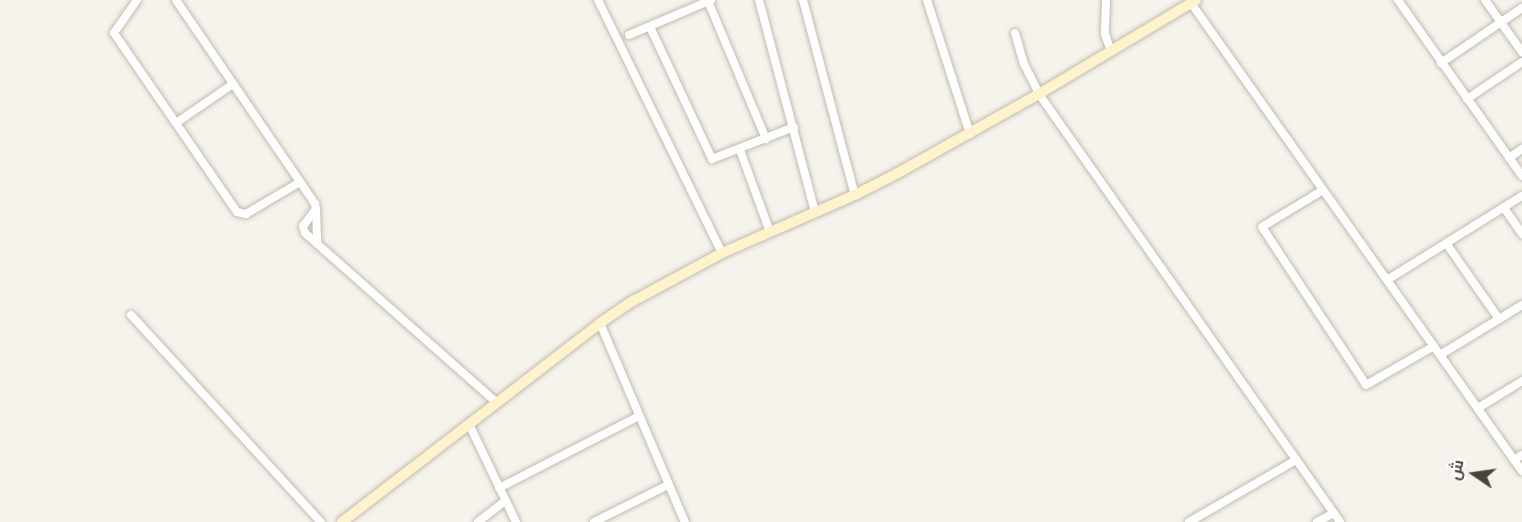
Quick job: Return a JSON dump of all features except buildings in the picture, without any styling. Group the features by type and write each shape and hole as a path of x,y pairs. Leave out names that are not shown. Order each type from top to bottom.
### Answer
{"main road":[{"path":"342,522 600,323 648,292 722,253 855,195 970,134 1194,1"}],"street":[{"path":"137,0 114,33 240,214 246,214 300,182"},
{"path":"176,0 316,209 317,244"},
{"path":"598,0 722,253"},
{"path":"759,0 815,212"},
{"path":"803,0 855,195"},
{"path":"927,0 970,134"},
{"path":"1106,0 1105,34 1111,51"},
{"path":"1408,0 1399,3 1522,176"},
{"path":"1485,0 1522,52"},
{"path":"629,35 709,1 766,139"},
{"path":"1194,1 1323,190 1522,471"},
{"path":"1441,63 1522,8"},
{"path":"650,27 712,159 794,127"},
{"path":"1015,33 1024,64 1039,94 1340,522"},
{"path":"1467,99 1522,62"},
{"path":"176,123 233,84"},
{"path":"1509,158 1522,149"},
{"path":"740,150 770,232"},
{"path":"1323,190 1262,227 1366,385 1434,346"},
{"path":"1387,280 1522,196"},
{"path":"1504,208 1522,234"},
{"path":"316,209 303,228 317,244 496,402"},
{"path":"1446,243 1499,319"},
{"path":"1440,355 1522,305"},
{"path":"131,315 321,522"},
{"path":"600,323 685,522"},
{"path":"1478,408 1522,381"},
{"path":"499,488 639,417"},
{"path":"469,424 516,522"},
{"path":"1514,460 1522,454"},
{"path":"1189,522 1296,460"},
{"path":"594,522 668,484"},
{"path":"478,522 505,501"},
{"path":"1317,522 1334,513"}]}
